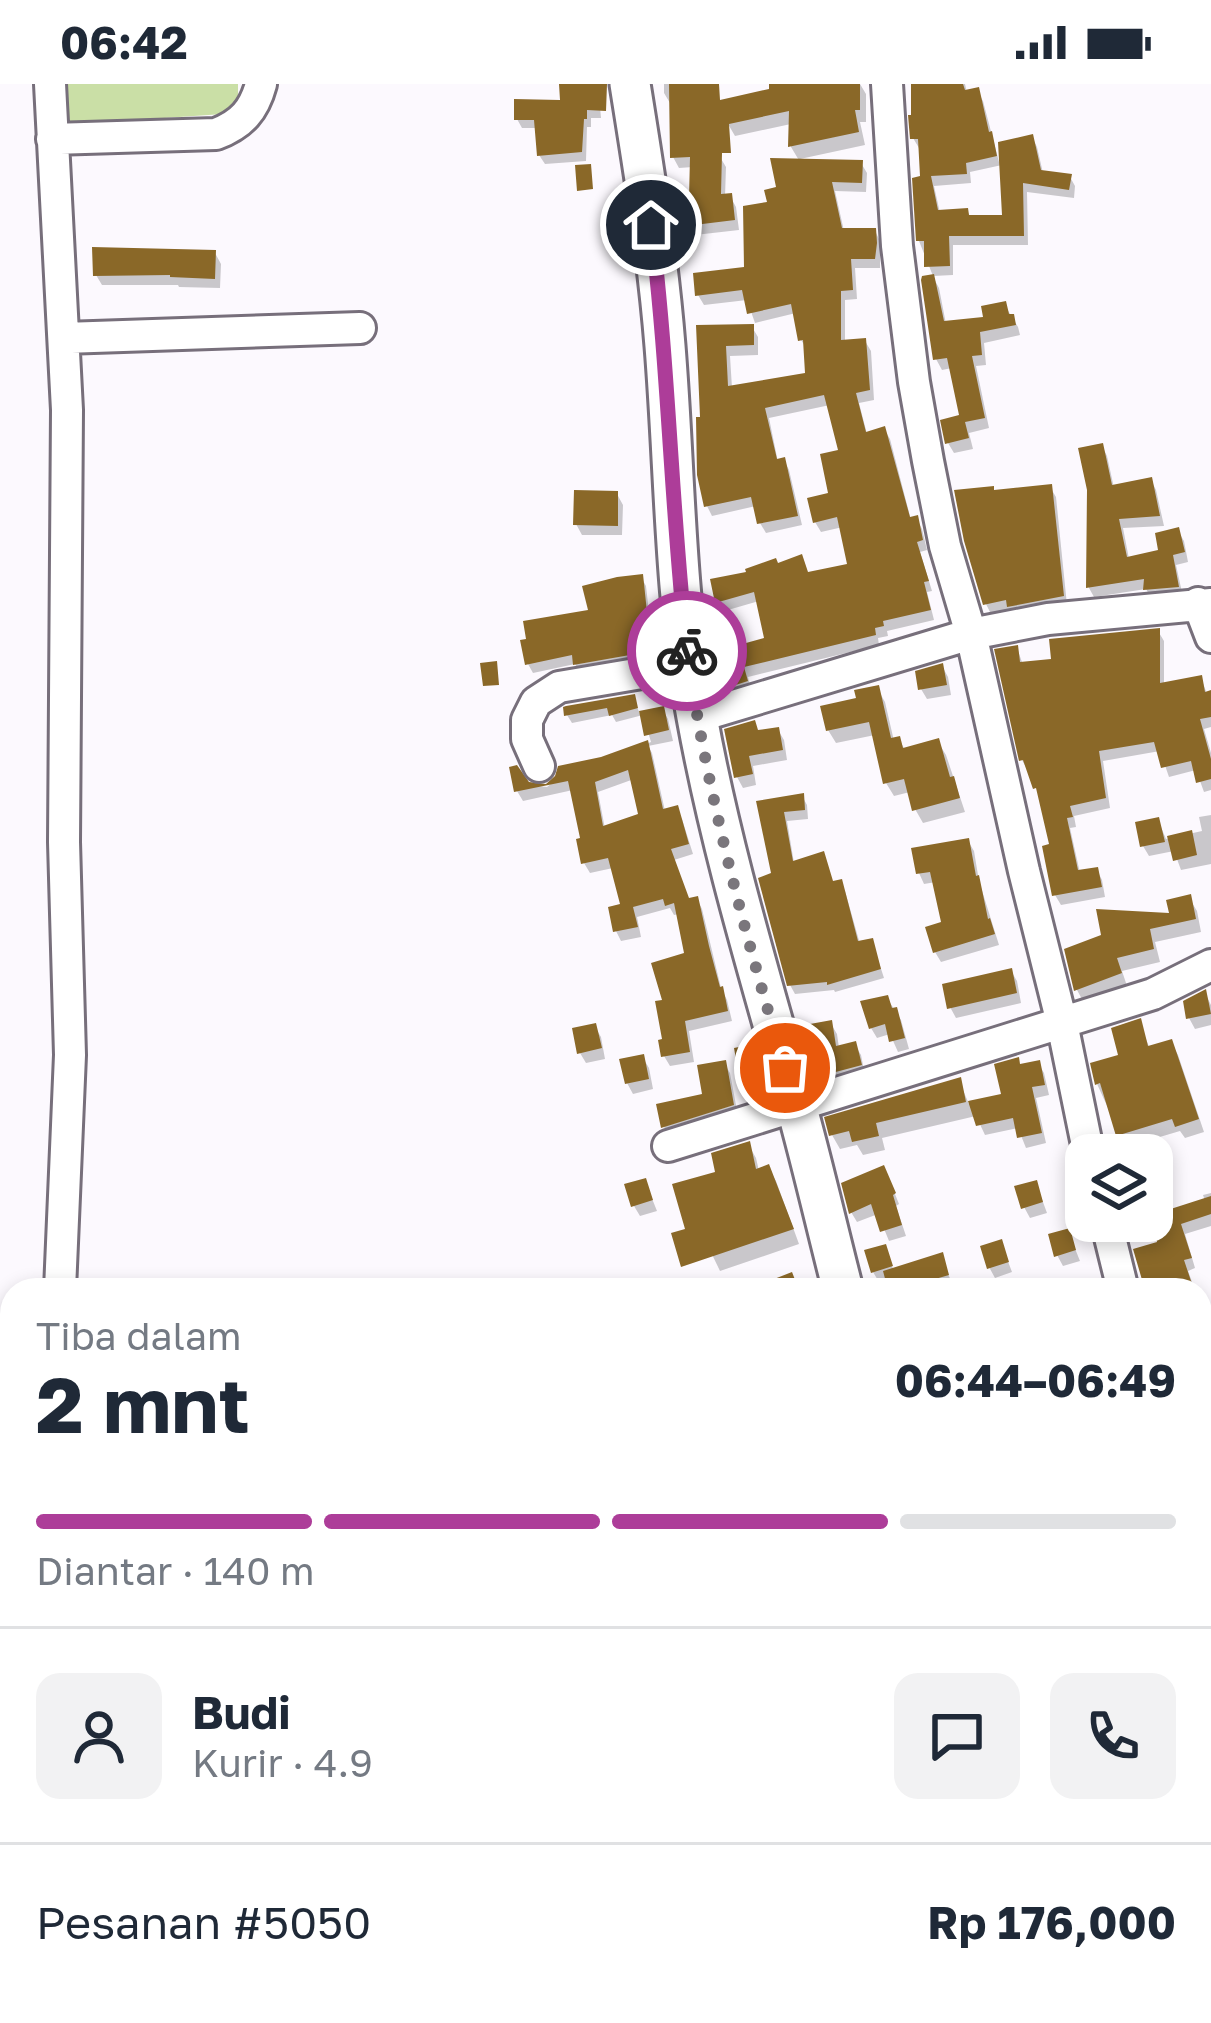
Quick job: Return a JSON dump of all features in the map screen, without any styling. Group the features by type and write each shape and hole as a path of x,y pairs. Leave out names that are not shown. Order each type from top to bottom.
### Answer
{"main road":[{"path":"630,84 665,343 677,547 697,717 733,884 840,1278"}],"street":[{"path":"50,84 67,410 64,842 70,1055 61,1278"},
{"path":"52,139 216,134 247,116 260,84"},
{"path":"887,84 897,246 914,382 945,546 970,634 1085,1134"},
{"path":"64,338 360,328"},
{"path":"697,717 970,634 1048,619 1204,603 1211,637"},
{"path":"539,766 527,739 527,720 536,702 560,687 688,664"},
{"path":"668,1146 1153,994 1210,968"},
{"path":"1111,1242 1120,1278"}],"green space":[{"path":"60,84 238,84 238,113 61,125"}],"building":[{"path":"559,84 607,84 606,111 587,110 582,152 537,156 534,120 514,120 514,99 560,100"},
{"path":"669,84 719,84 720,100 769,89 769,84 860,84 860,110 855,110 859,132 788,147 789,111 729,124 731,153 722,153 721,194 732,193 735,220 686,226 683,198 689,198 690,157 670,158"},
{"path":"911,84 963,84 965,90 979,87 992,131 997,156 966,163 967,174 931,176 938,210 968,208 969,215 1002,215 998,142 1033,134 1041,170 1072,174 1069,190 1023,183 1024,236 949,236 950,266 924,267 924,241 916,241 912,178 920,176 918,139 910,139"},
{"path":"770,158 863,160 862,183 832,182 842,228 876,228 877,243 875,259 851,259 853,290 841,291 841,340 866,338 870,390 856,393 866,432 885,426 910,517 918,515 923,540 917,542 929,581 924,582 931,610 883,621 884,626 875,628 876,635 744,667 748,681 723,689 720,673 714,674 706,605 715,603 710,579 802,554 808,572 847,564 837,517 813,523 807,498 828,493 820,454 838,450 824,395 765,408 777,459 785,457 798,516 757,524 751,497 704,507 697,475 696,325 754,324 754,345 726,346 728,386 805,373 803,340 798,341 791,304 747,314 742,290 695,296 693,273 744,267 743,206 767,202 764,190 776,187","holes":["754,592 764,638 728,648 718,602"]},
{"path":"591,164 593,189 577,191 575,165"},
{"path":"92,247 216,250 215,279 93,276"},
{"path":"934,274 944,321 983,317 981,306 1006,301 1016,325 980,332 982,355 972,356 985,418 965,422 969,438 945,444 940,420 959,415 947,358 933,360 921,280"},
{"path":"1103,443 1112,485 1152,477 1160,516 1119,519 1127,557 1158,550 1155,533 1179,527 1185,552 1173,555 1179,587 1143,590 1144,579 1086,588 1087,490 1078,448"},
{"path":"1052,484 1064,596 1007,607 1006,600 983,605 954,490"},
{"path":"574,490 618,491 618,526 573,525"},
{"path":"643,574 648,622 641,622 647,652 573,665 572,655 525,665 520,640 526,639 523,621 588,610 582,586"},
{"path":"1160,628 1160,683 1202,675 1205,692 1211,690 1211,717 1200,719 1211,759 1211,779 1196,783 1191,761 1161,768 1154,742 1099,751 1106,798 1070,806 1073,817 1067,818 1078,870 1098,867 1102,887 1052,896 1042,846 1049,844 1036,788 1023,760 1019,761 994,649 1018,645 1020,662 1051,659 1049,639"},
{"path":"497,661 499,685 483,686 480,663"},
{"path":"943,663 947,685 918,690 915,671"},
{"path":"879,685 891,738 900,736 903,748 939,738 960,798 912,811 904,779 883,784 869,722 826,731 820,706 856,698 854,690"},
{"path":"635,694 638,708 609,716 607,708 564,716 566,706"},
{"path":"664,706 669,730 644,736 639,711"},
{"path":"755,720 758,730 779,727 783,750 749,756 753,774 734,778 724,729"},
{"path":"648,740 663,809 678,805 689,844 671,849 689,898 698,896 728,1011 685,1021 690,1052 661,1057 658,1040 662,1039 655,1001 662,1000 651,963 684,953 674,903 665,906 663,899 633,907 638,927 613,932 608,907 620,904 608,858 581,864 568,781 514,792 509,767 517,765 529,782 546,784 558,766","holes":["628,770 638,814 603,826 595,782"]},
{"path":"804,793 805,810 784,812 793,861 824,851 833,881 842,879 858,941 873,938 881,969 827,985 787,986 758,878 771,873 756,801"},
{"path":"1159,817 1165,842 1140,847 1135,822"},
{"path":"1192,830 1197,855 1173,861 1167,836"},
{"path":"969,838 995,934 933,953 925,927 941,922 930,872 916,874 911,848"},
{"path":"1191,894 1196,919 1150,929 1154,949 1117,958 1122,973 1074,991 1064,949 1101,935 1096,909 1169,913 1166,900"},
{"path":"1012,968 1017,993 947,1009 942,984"},
{"path":"1206,989 1211,1014 1186,1019 1183,1001"},
{"path":"888,995 892,1008 897,1007 905,1038 889,1042 885,1024 869,1029 860,1001"},
{"path":"1141,1018 1148,1046 1172,1039 1199,1119 1175,1127 1172,1119 1115,1134 1090,1063 1118,1055 1111,1028"},
{"path":"832,1020 836,1046 856,1041 862,1065 813,1078 799,1026"},
{"path":"596,1023 602,1048 577,1054 572,1028"},
{"path":"754,1044 757,1061 737,1065 734,1048"},
{"path":"644,1054 649,1079 625,1084 619,1059"},
{"path":"1019,1057 1020,1064 1040,1060 1045,1085 1032,1087 1042,1133 1017,1138 1013,1118 976,1126 968,1101 1001,1094 994,1064"},
{"path":"726,1060 734,1105 661,1128 656,1104 702,1094 697,1065"},
{"path":"961,1077 966,1102 876,1123 879,1136 852,1142 849,1131 829,1136 824,1117"},
{"path":"750,1141 756,1169 769,1164 794,1229 681,1267 671,1233 685,1229 672,1184 715,1172 711,1153"},
{"path":"884,1165 902,1225 880,1232 871,1204 849,1214 841,1183"},
{"path":"646,1178 653,1200 631,1207 624,1184"},
{"path":"1037,1180 1043,1202 1021,1209 1014,1186"},
{"path":"1211,1196 1211,1214 1181,1224 1192,1258 1184,1260 1190,1278 1141,1278 1133,1249 1173,1242 1173,1208"},
{"path":"1065,1229 1065,1242 1074,1242 1076,1250 1054,1257 1048,1234"},
{"path":"1002,1239 1009,1262 987,1269 980,1246"},
{"path":"886,1244 893,1266 871,1273 864,1250"},
{"path":"943,1252 949,1275 885,1278 883,1271"}],"way so far":[{"path":"687,651 733,884 785,1068"}],"route":[{"path":"651,225 665,343 687,651"}]}
